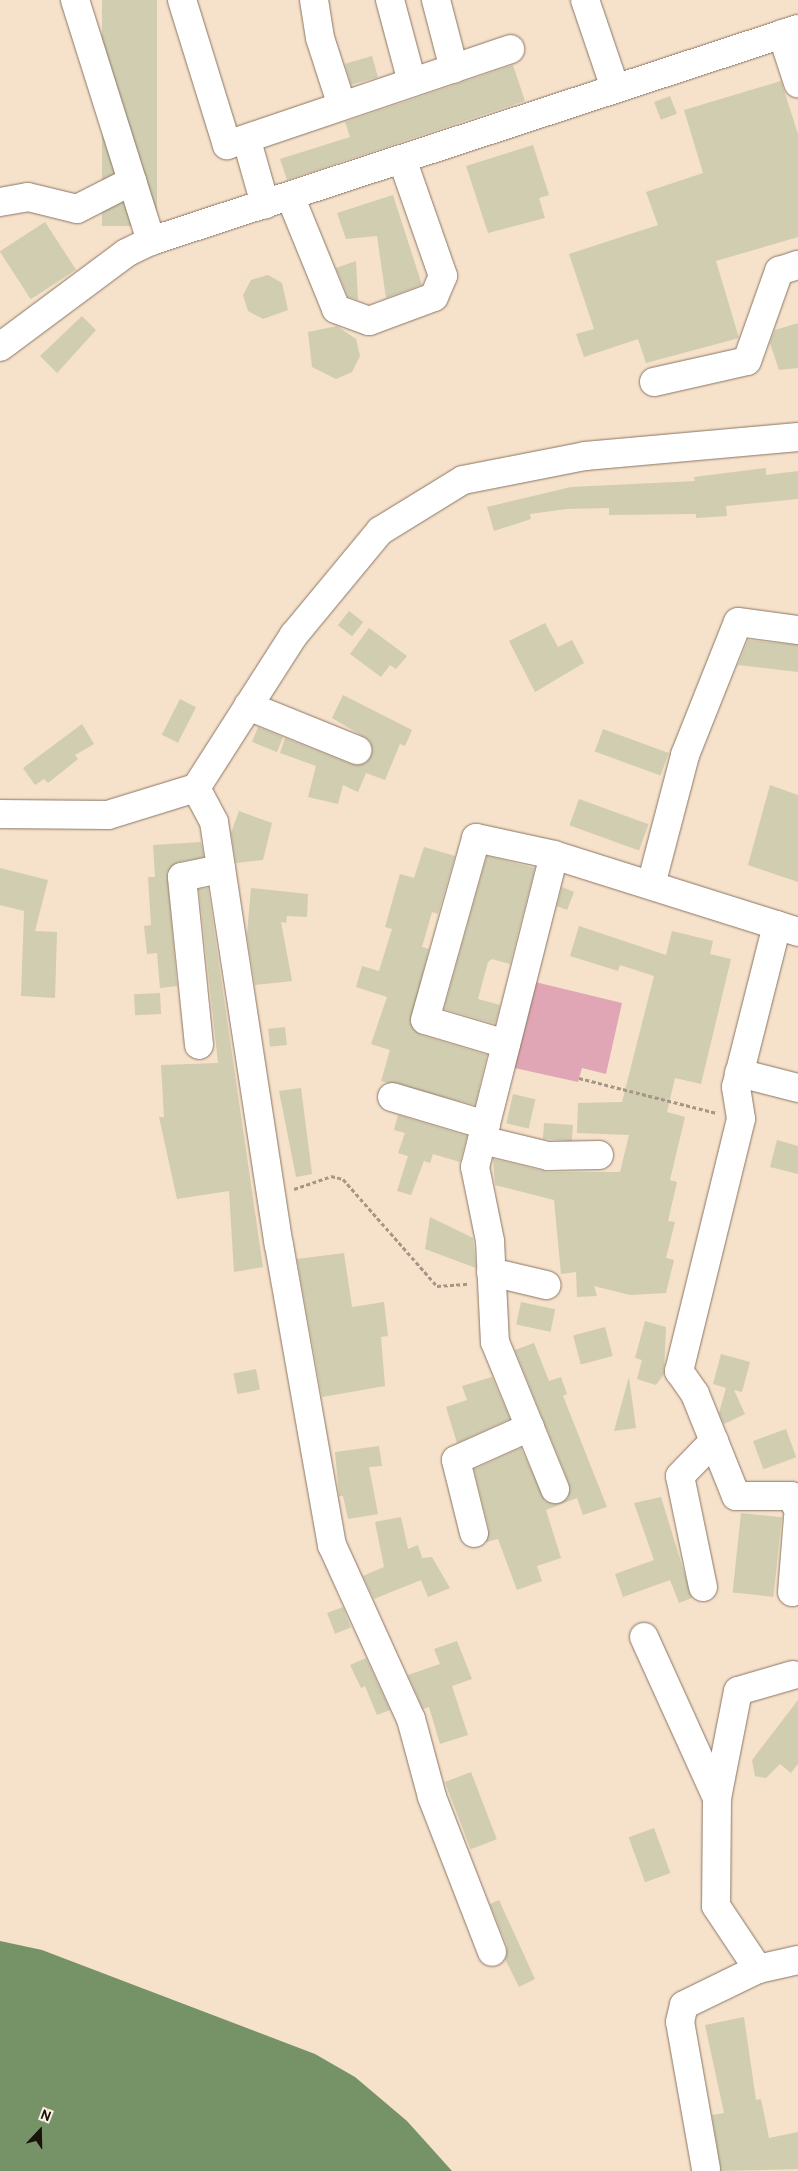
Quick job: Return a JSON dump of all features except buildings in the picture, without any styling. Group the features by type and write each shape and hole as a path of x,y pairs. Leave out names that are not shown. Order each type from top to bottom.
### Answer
{"street":[{"path":"75,0 151,241"},
{"path":"182,0 227,145 248,140 510,49"},
{"path":"314,0 320,38 342,106"},
{"path":"390,0 412,82"},
{"path":"436,0 454,69"},
{"path":"585,0 615,88"},
{"path":"0,347 126,253 151,241 790,32 798,83"},
{"path":"248,140 336,310 369,321 434,297 443,276 402,159"},
{"path":"0,202 28,197 77,209 132,181"},
{"path":"654,382 747,361 779,271 798,265"},
{"path":"0,814 108,815 196,788 294,635 380,531 463,480 585,456 798,438"},
{"path":"650,885 685,755 738,622 798,630"},
{"path":"248,706 357,750"},
{"path":"196,788 214,822 271,1197 332,1545 411,1719 432,1797 492,1952"},
{"path":"506,1044 425,1020 476,838 554,855 787,929 739,1073 736,1088 741,1119 680,1370 714,1441 736,1496 796,1507 792,1592"},
{"path":"554,855 475,1167 492,1278 495,1342 555,1488"},
{"path":"199,1044 182,877 221,869"},
{"path":"739,1073 798,1088"},
{"path":"392,1097 548,1156 599,1155"},
{"path":"492,1278 546,1285"},
{"path":"474,1533 456,1460 530,1427"},
{"path":"703,1587 680,1476 714,1441"},
{"path":"644,1637 717,1798"},
{"path":"758,1969 716,1906 717,1798 738,1691 793,1675"},
{"path":"706,2169 680,2022 684,2005 758,1969 798,1960"}],"path":[{"path":"579,1078 741,1119"},
{"path":"271,1197 331,1176 343,1179 437,1286 492,1278"}],"shaded area":[{"path":"531,981 622,1003 606,1074 582,1068 578,1082 510,1067"},
{"path":"0,1941 42,1950 315,2054 355,2077 407,2121 452,2171 0,2171"}]}
